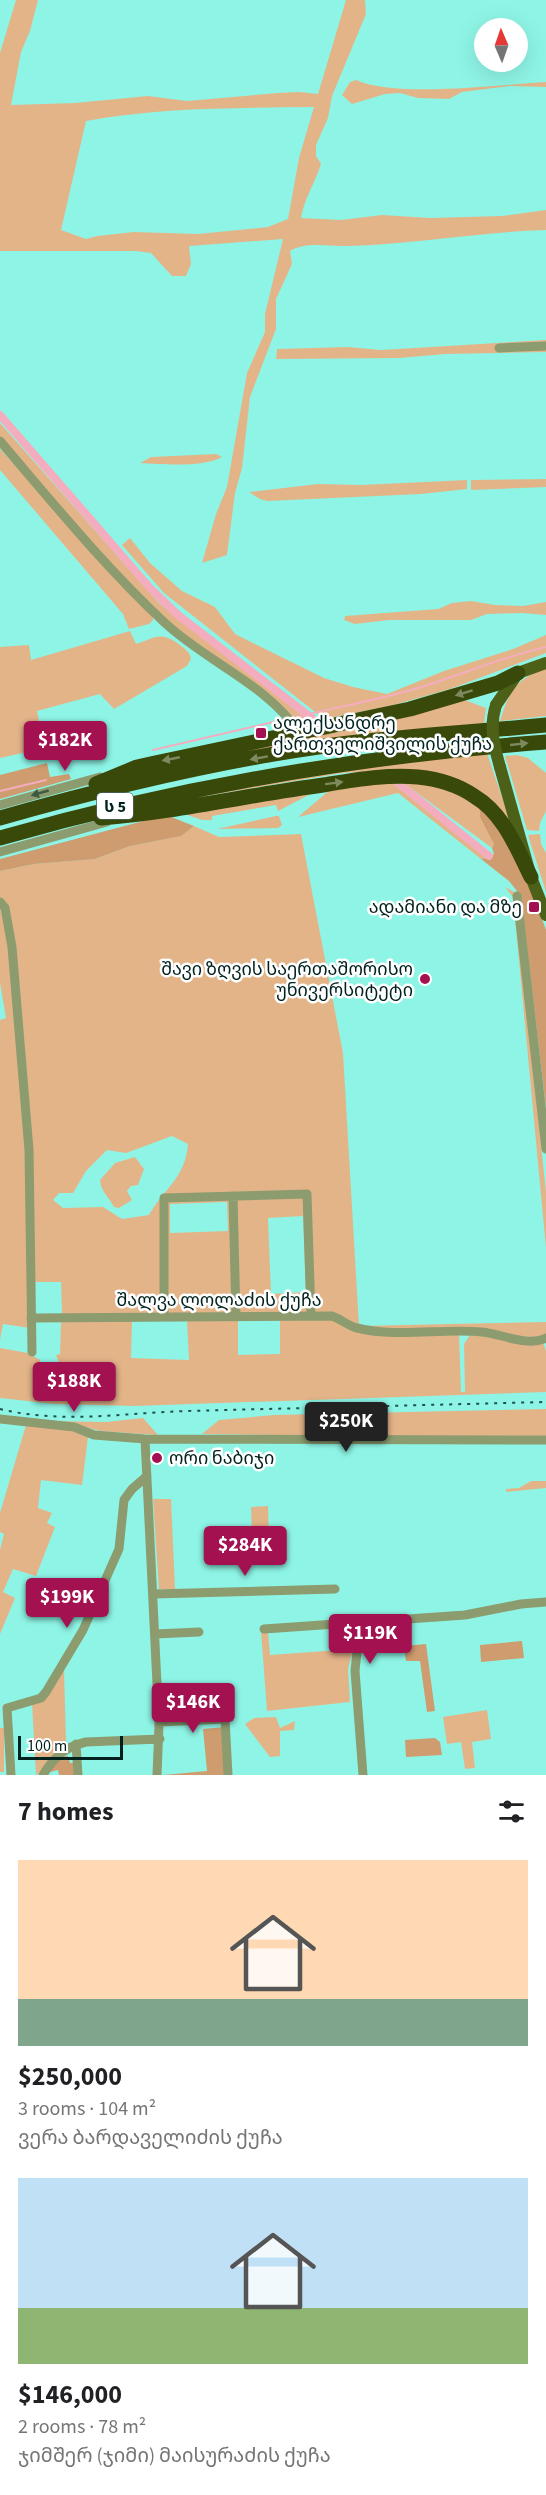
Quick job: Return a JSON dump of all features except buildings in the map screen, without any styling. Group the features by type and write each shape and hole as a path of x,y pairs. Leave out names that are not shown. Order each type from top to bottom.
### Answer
{"highway":[{"path":"42,806 137,767 410,709 498,683 518,673"},
{"name":"ს 5","path":"0,818 124,785 299,750 546,725"},
{"name":"ს 5","path":"0,838 171,794 327,766 546,742"},
{"path":"59,821 135,815 326,784 388,777 419,777 448,783 484,803 501,820 531,877"},
{"path":"135,815 171,794"}],"main road":[{"path":"544,909 531,877 492,740 492,718 496,705 518,673 546,663"}],"street":[{"path":"499,348 546,346"},
{"path":"0,441 87,543 164,622 191,645 275,704 298,732"},
{"path":"0,805 137,767"},
{"path":"0,852 135,815"},
{"path":"517,896 546,1149"},
{"path":"0,902 5,908 12,947 28,1139 32,1352"},
{"path":"164,1317 164,1198 307,1194 311,1316"},
{"path":"232,1196 236,1317"},
{"name":"შალვა ლოლაძის ქუჩა","path":"31,1318 332,1316 354,1328 380,1331 481,1332 520,1340 546,1338"},
{"path":"0,1419 74,1427 94,1435 145,1439 546,1440"},
{"path":"145,1439 160,1739 157,1775"},
{"path":"11,1775 7,1708 41,1698 46,1692 83,1629 119,1549 124,1500 132,1489 147,1476"},
{"path":"153,1594 335,1589"},
{"path":"264,1629 465,1615 521,1604 546,1602"},
{"path":"360,1623 356,1671 363,1775"},
{"path":"154,1634 199,1632"},
{"path":"159,1722 225,1719 228,1775"},
{"path":"43,1775 53,1758 76,1744 160,1739"},
{"path":"76,1744 78,1775"}],"shaded area":[{"path":"16,0 38,0 30,31 21,52 11,105 75,103 148,96 187,101 278,93 318,94 346,0 365,0 366,14 332,96 328,118 316,145 316,156 321,164 301,218 341,220 382,215 430,218 502,216 546,210 546,230 373,245 311,245 290,251 292,264 276,299 276,329 250,397 242,468 235,493 227,555 202,563 216,514 227,487 247,373 265,332 265,314 283,239 189,246 191,264 186,276 172,276 151,253 136,251 0,251 0,53","holes":["314,107 299,158 288,219 268,227 198,234 134,232 86,239 61,230 86,121 171,111"]},
{"path":"356,80 374,85 421,89 546,82 546,87 509,86 462,92 449,99 418,98 400,93 385,94 352,104 342,95 350,82"},
{"path":"546,340 546,352 445,354 399,358 276,359 277,349 348,347 381,350"},
{"path":"0,423 159,603 309,723 303,724 295,719 208,654 174,627 137,592 0,439"},
{"path":"0,449 153,617 149,624 129,629 123,614 0,470"},
{"path":"216,454 222,457 204,463 140,463 151,457"},
{"path":"546,479 546,487 471,490 471,480"},
{"path":"467,480 467,489 421,494 267,501 249,492 318,484 361,485"},
{"path":"130,538 150,563 182,591 215,607 235,634 324,678 353,687 387,694 546,635 546,653 450,689 390,706 324,719 164,593 122,545"},
{"path":"471,601 523,606 546,602 546,615 487,614 471,620 389,620 355,624 344,620 345,616 438,609 452,603"},
{"path":"130,631 136,644 159,637 168,638 186,650 191,659 187,666 114,709 100,694 37,711 45,748 0,758 0,647 29,645 31,660"},
{"path":"542,669 546,669 546,716 500,721 506,702 514,689"},
{"path":"462,699 486,708 484,723 161,769"},
{"path":"487,753 510,821 489,800 395,770 342,773 182,800 343,768"},
{"path":"517,755 528,758 546,773 546,811 539,831 527,830 505,756"},
{"path":"47,763 50,777 69,774 71,779 0,799 0,775"},
{"path":"401,781 456,790 488,813 494,844 492,848"},
{"path":"391,782 489,858 481,859 398,793 298,817 331,789"},
{"path":"324,787 278,811 276,805 212,816 212,820 202,820 182,813"},
{"path":"480,810 498,826 533,894 546,930 546,1108 521,896 509,881 481,859 489,858 494,854 492,848 494,844 480,817"},
{"path":"166,815 194,826 181,836 130,846 95,859 34,864 0,871 0,859"},
{"path":"279,816 282,825 278,828 217,829"},
{"path":"194,826 219,837 301,834 343,1053 359,1326 546,1322 546,1336 521,1338 483,1330 381,1329 357,1326 331,1315 312,1315 308,1193 162,1197 163,1315 62,1315 61,1282 33,1282 32,1167 16,946 7,906 0,898 0,871 34,864 95,859 130,846 180,836","holes":["172,1136 188,1144 183,1166 149,1215 122,1219 103,1207 63,1208 53,1200 59,1193 73,1193 86,1171 107,1150 126,1153"]},
{"path":"540,834 541,844 546,853 546,892 528,835"},
{"path":"505,887 514,892 515,898 546,1192 546,1248 513,897"},
{"path":"0,907 7,936 27,1149 30,1328 3,1324 0,1340 0,1020 6,1018 0,983"},
{"path":"135,1157 144,1169 138,1185 131,1186 127,1191 132,1200 119,1208 114,1207 100,1180 115,1163"},
{"path":"306,1197 309,1314 237,1315 235,1199","holes":["303,1216 306,1292 271,1294 268,1218"]},
{"path":"231,1199 234,1315 166,1315 166,1201","holes":["227,1202 228,1231 170,1233 170,1204"]},
{"path":"332,1318 352,1329 459,1333 461,1392 465,1392 464,1344 470,1335 543,1342 546,1351 546,1392 134,1406 55,1404 0,1398 0,1348 28,1353 40,1360 42,1387 48,1387 49,1380 65,1380 56,1355 60,1354 61,1321 132,1320 131,1358 189,1360 187,1321 238,1320 238,1355 280,1354 280,1319"},
{"path":"546,1409 546,1436 504,1438 202,1434 219,1420 274,1415"},
{"path":"143,1418 158,1435 100,1431 75,1424 46,1421 106,1422"},
{"path":"26,1425 69,1429 88,1437 82,1485 41,1480 38,1508 52,1513 47,1523 55,1527 36,1576 13,1569 3,1592 15,1598 0,1634 0,1550 4,1534 0,1532 0,1513"},
{"path":"531,1481 546,1481 546,1488 506,1492 506,1489 519,1488"},
{"path":"153,1499 171,1499 175,1589 159,1589"},
{"path":"268,1506 269,1538 252,1539 251,1507"},
{"path":"261,1631 268,1633 270,1655 353,1649 348,1669 350,1702 267,1711"},
{"path":"522,1641 524,1658 481,1662 480,1645"},
{"path":"426,1644 435,1711 427,1712 420,1661 406,1661 404,1646"},
{"path":"64,1669 66,1742 36,1775 32,1703"},
{"path":"487,1710 491,1739 472,1742 475,1768 465,1769 461,1742 447,1744 443,1717"},
{"path":"276,1717 280,1728 295,1721 294,1730 280,1731 280,1756 270,1757 245,1724 254,1718"},
{"path":"225,1727 225,1775 163,1775 207,1771 203,1729"},
{"path":"0,1728 4,1728 4,1772 0,1772"},
{"path":"435,1738 440,1742 442,1755 406,1757 405,1740"},
{"path":"68,1756 70,1763 73,1763 74,1775 59,1775 58,1770 50,1772 62,1757"}],"waterway":[{"path":"0,415 151,589 178,615 317,722"},
{"path":"296,717 403,692 546,647"},
{"path":"153,750 282,720"},
{"path":"0,791 46,780"},
{"path":"398,783 489,856"}],"railway":[{"path":"0,1409 69,1417 186,1411 546,1402"}],"place":[{"name":"ალექსანდრე ქართველიშვილის ქუჩა","path":"261,733"},
{"name":"ადამიანი და მზე","path":"534,907"},
{"name":"შავი ზღვის საერთაშორისო უნივერსიტეტი","path":"425,979"},
{"name":"ორი ნაბიჯი","path":"157,1458"}]}
